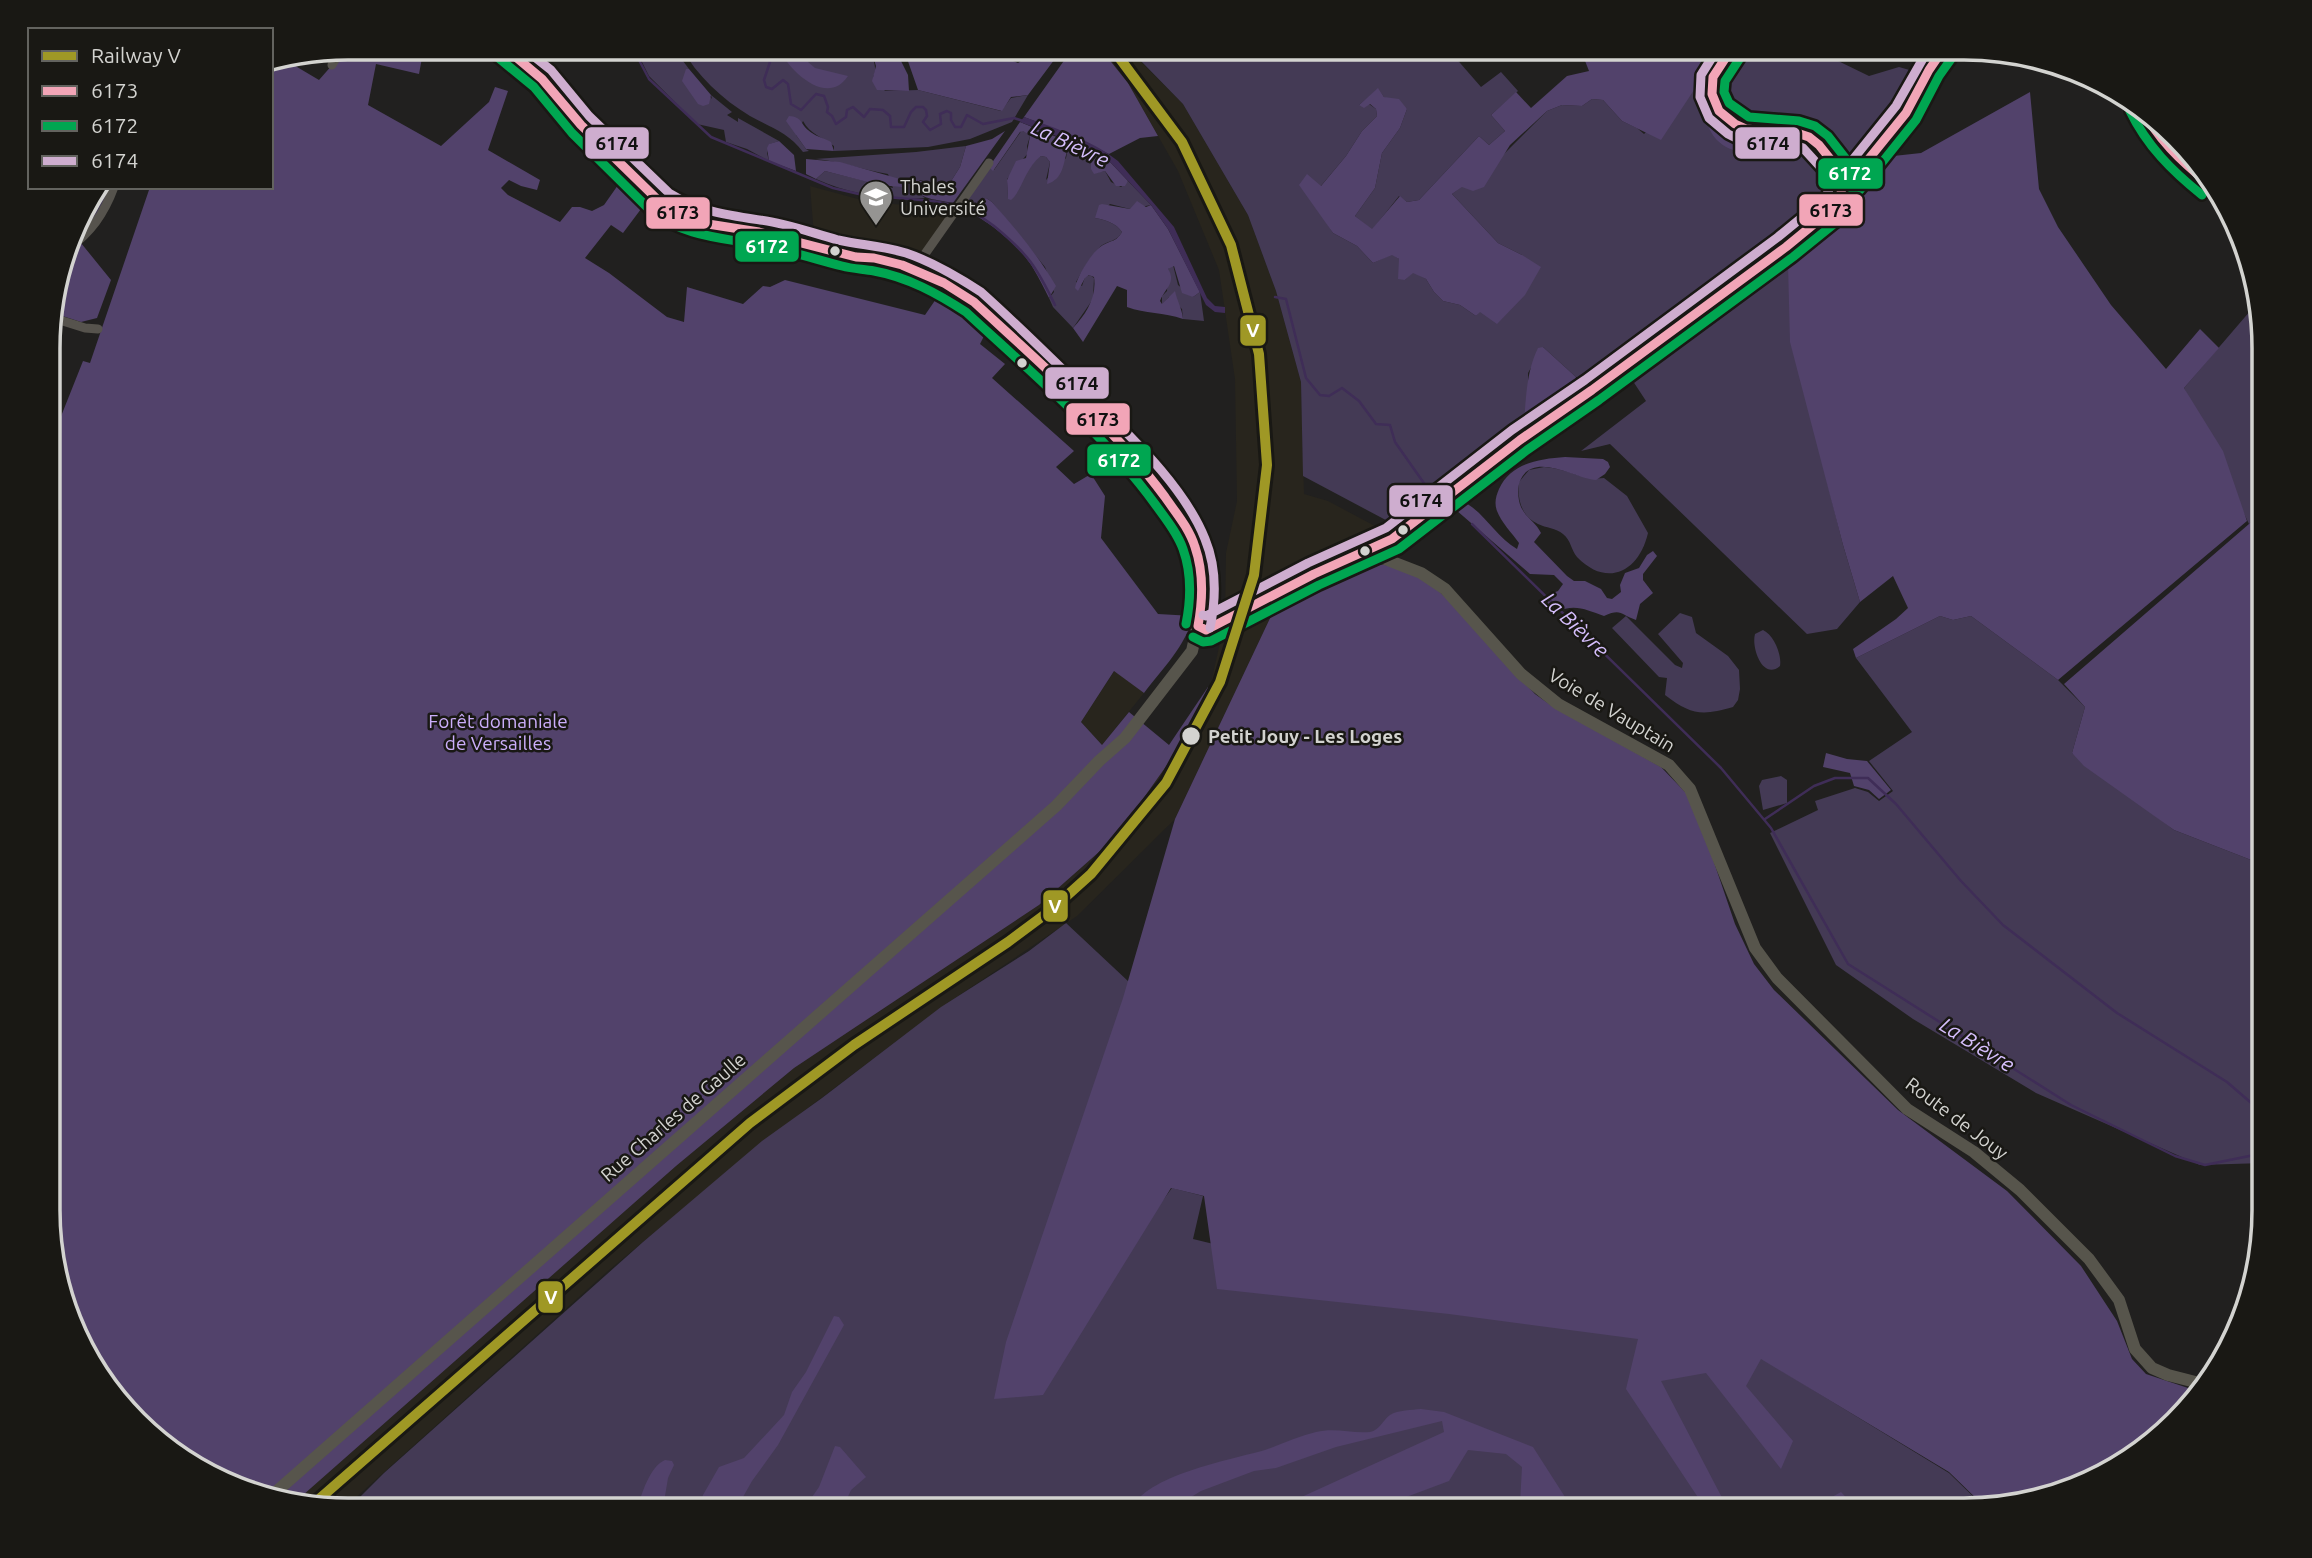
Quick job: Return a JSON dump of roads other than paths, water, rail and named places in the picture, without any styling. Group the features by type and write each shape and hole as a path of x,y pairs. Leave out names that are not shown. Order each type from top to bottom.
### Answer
{"street":[{"name":"Rue Charles de Gaulle","path":"517,59 529,68"},
{"name":"Rue Charles de Gaulle","path":"278,1490 1047,814 1125,738 1195,646 1203,596 1199,556 1186,526 1151,477 1110,433 974,302 944,283 874,258 856,257 759,232 744,232 682,215 661,203 568,112 564,103 522,59"},
{"path":"1196,633 1408,528 1520,440 1786,247 1831,210 1840,199 1842,187 1829,155 1809,138 1797,133 1746,129 1719,111 1712,94 1713,77 1725,59"},
{"path":"1842,187 1850,183 1906,113 1936,59"},
{"path":"332,65 335,60"},
{"path":"2157,134 2175,157 2191,170"},
{"path":"915,271 989,163"},
{"path":"80,240 97,222 113,189"},
{"path":"61,320 98,329"},
{"name":"Voie de Vauptain","path":"1371,548 1385,559 1421,573 1445,589 1521,674 1558,704 1669,765 1690,789 1714,845"},
{"name":"Route de Jouy","path":"1714,845 1755,948 1777,978 1907,1109 1974,1152 2020,1190 2089,1259 2119,1300 2135,1349 2152,1368 2196,1382"}],"waterway":[{"path":"639,59 649,79 711,137 833,188 863,195 954,205"},
{"name":"La Bièvre","path":"768,59 770,62 764,80 766,87 772,89 783,80 788,84 791,104 801,110 816,94 824,96 827,112 836,124 846,117 847,110 853,107 864,117 870,109 883,110 890,116 891,127 904,127 916,107 926,110 927,116 923,122 930,130 941,124 940,114 947,111 951,113 955,127 961,127 967,115 983,124 1014,118 1023,121"},
{"path":"961,206 994,226 1023,253 1036,270 1055,305"},
{"name":"La Bièvre","path":"1275,297 1286,299 1306,378 1320,395 1329,396 1342,388 1359,401 1376,424 1390,425 1395,442 1433,496"},
{"name":"La Bièvre","path":"1472,524 1721,768 1771,828 1848,964 2071,1105 2175,1156 2205,1165 2252,1155"},
{"name":"La Bièvre","path":"1765,819 1814,786 1835,778 1868,778 1896,804 1961,881 2003,925 2117,1013 2227,1082 2252,1104"}],"rail line":[{"name":"V","path":"321,1497 750,1123 854,1045 1051,910 1091,874 1166,783 1220,682 1254,575 1267,465 1259,354 1231,245 1182,142 1120,59"}],"place":[{"name":"Thales Université","path":"876,227"},
{"name":"Petit Jouy - Les Loges","path":"1191,736"}],"park label":[{"name":"Forêt domaniale de Versailles","path":"498,732"}]}
